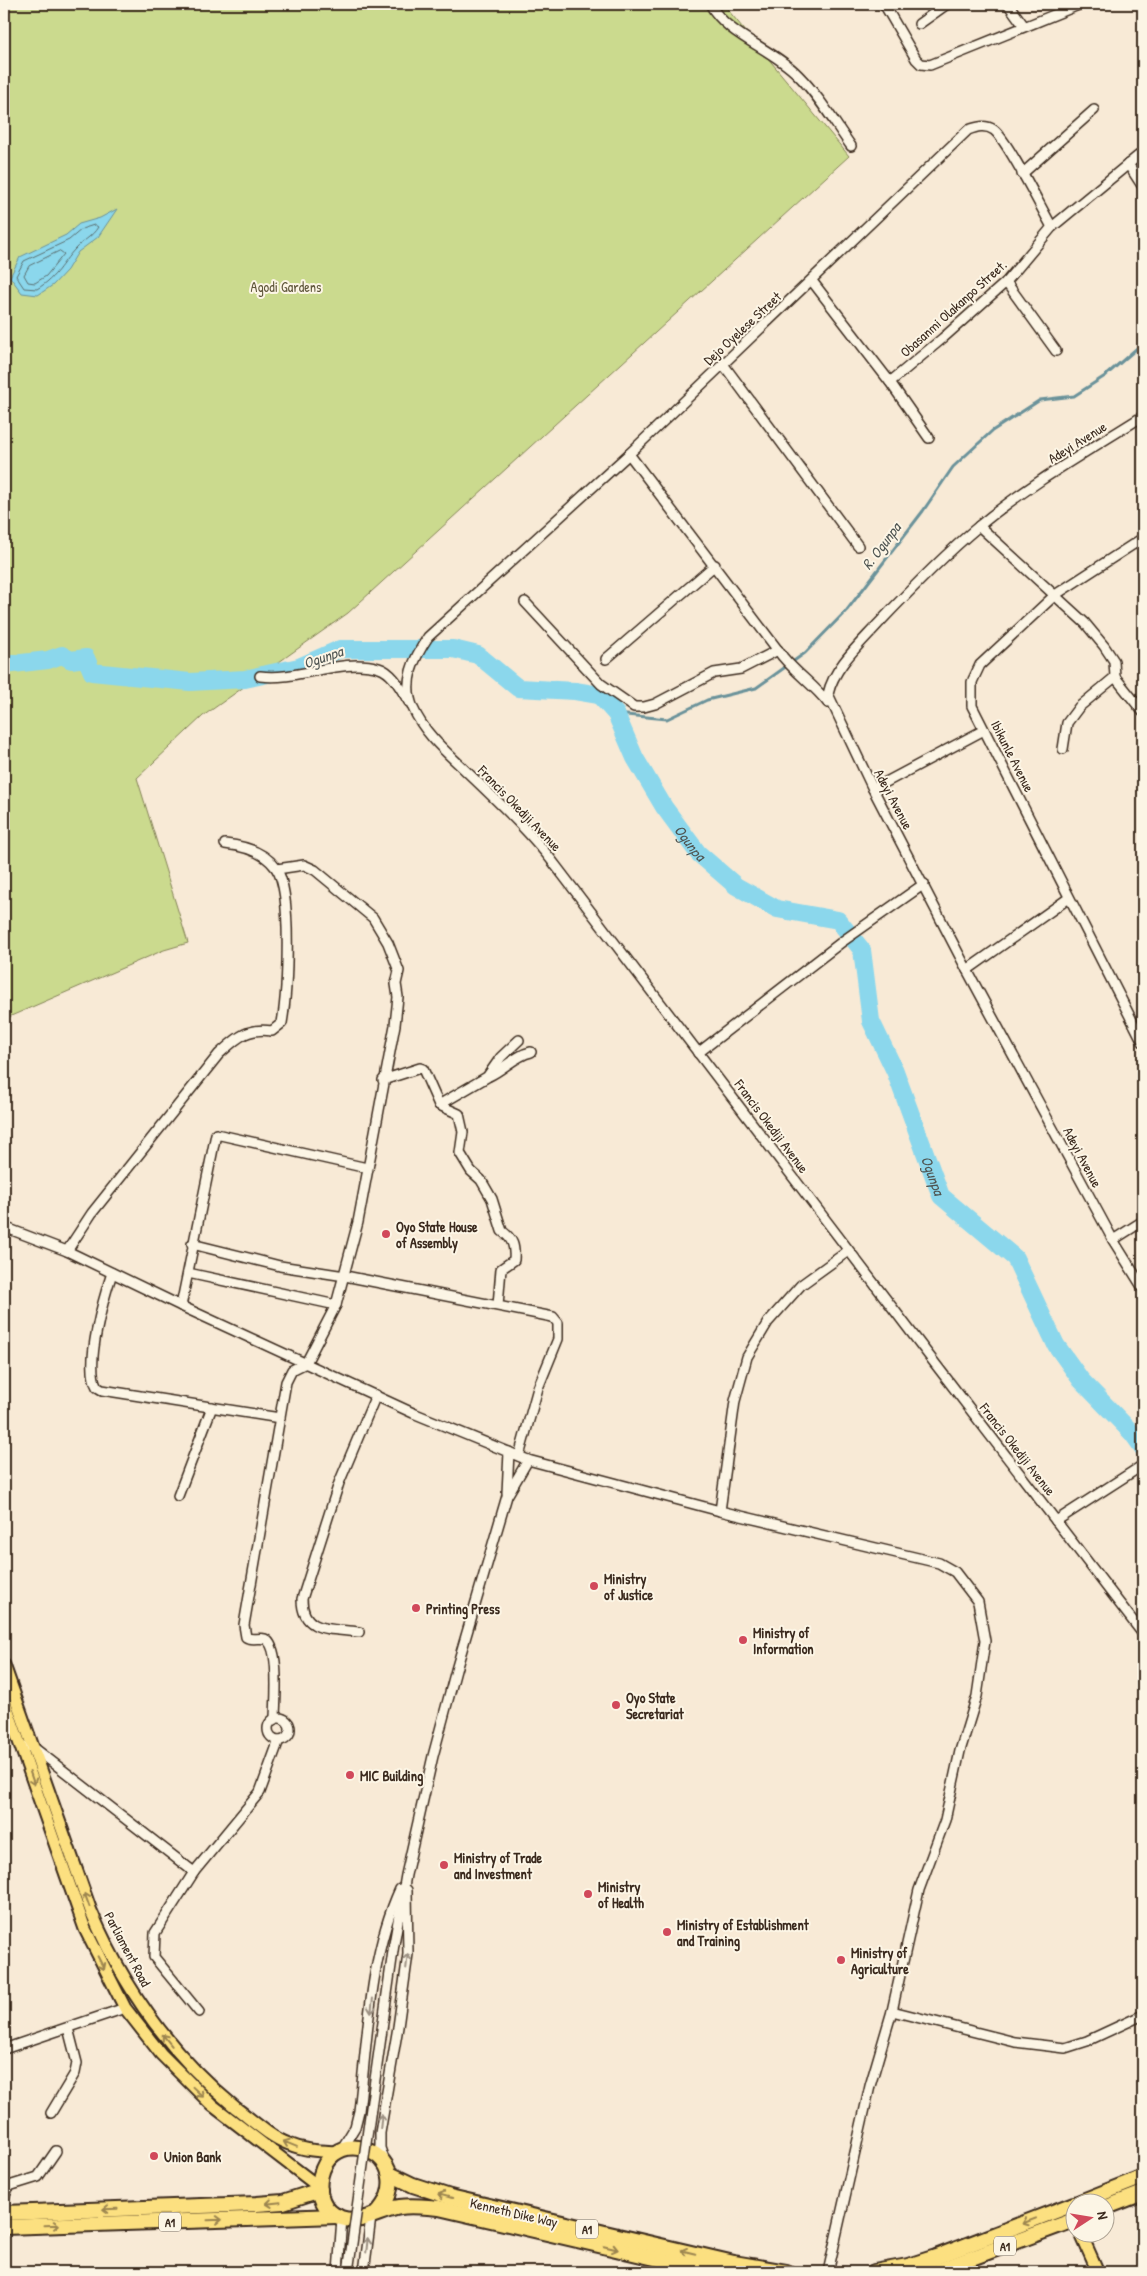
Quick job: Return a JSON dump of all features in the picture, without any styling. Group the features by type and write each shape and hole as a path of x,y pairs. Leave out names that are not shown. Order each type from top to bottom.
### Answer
{"highway":[{"path":"354,2147 368,2150 380,2157 389,2171 389,2197 373,2216 357,2221 340,2217 328,2209 319,2189 323,2166 340,2151 354,2147"},
{"name":"Kenneth Dike Way","path":"389,2171 413,2185 450,2197 734,2263 787,2272"},
{"name":"A1","path":"1099,2194 1143,2177"},
{"name":"A1","path":"4,2213 257,2204 283,2202 319,2189"},
{"path":"1114,2204 1143,2193"},
{"name":"Kenneth Dike Way","path":"373,2216 401,2207 439,2208 715,2272"},
{"name":"A1","path":"874,2272 908,2266 936,2257 1064,2207"},
{"name":"A1","path":"4,2227 340,2217"},
{"name":"A1","path":"934,2272 1064,2224"}],"main road":[{"name":"Parliament Road","path":"4,1665 91,1911 106,1946 126,1983 148,2015 196,2072 265,2131 289,2144 304,2149 340,2151"},
{"name":"Parliament Road","path":"4,1699 85,1929 125,2008 167,2061 212,2105 319,2189"},
{"path":"1085,2244 1098,2272"}],"street":[{"path":"710,4 717,16 732,29 755,42 798,75 851,146"},
{"path":"884,4 916,59 921,64 930,65 1081,4"},
{"path":"919,24 947,4"},
{"path":"1008,4 1024,26"},
{"path":"1022,174 1094,110"},
{"name":"Dejo Oyelese Street","path":"428,637 629,454 812,282 968,130 987,127 995,131 1052,227"},
{"name":"Obasanmi Olakanpo Street.","path":"890,382 944,338 1006,282 1052,227 1143,152"},
{"path":"1128,164 1143,187"},
{"path":"812,282 890,382 929,438"},
{"path":"1006,282 1056,351"},
{"path":"723,364 858,546"},
{"name":"Adeyi Avenue","path":"1143,416 1037,484 979,526 918,582 836,673 828,694 873,789 967,970 1113,1240 1143,1288"},
{"path":"629,454 781,653 798,674 816,688 837,714"},
{"path":"979,526 1055,595 1104,646 1114,661 1114,676 1143,712"},
{"name":"Ibikunle Avenue","path":"1143,538 1055,595 980,665 972,682 972,706 1143,1042"},
{"path":"606,659 715,565"},
{"path":"525,602 602,684 634,707 655,704 714,673 741,669 781,653"},
{"name":"Francis Okediji Avenue","path":"428,637 414,658 408,676 411,704 425,731 507,811 552,860 848,1251 1143,1634"},
{"path":"260,676 273,678 351,666 380,668 395,680 411,704"},
{"path":"1063,749 1067,723 1079,707 1114,676"},
{"path":"873,789 984,730"},
{"path":"67,1250 92,1213 219,1054 242,1034 257,1030 272,1031 282,1023 287,993 287,935 282,883 277,869 263,856 244,846 225,844"},
{"path":"275,1719 285,1720 290,1728 288,1737 279,1740 274,1739 268,1731 269,1726 275,1719 276,1672 270,1644 265,1639 250,1639 246,1637 244,1629 280,1418 289,1376 292,1370 306,1363 336,1305 358,1222 383,1080 395,1026 398,997 396,984 399,971 388,943 373,918 315,870 304,865 277,869"},
{"path":"698,1052 843,941 924,884"},
{"path":"967,970 1069,898"},
{"path":"486,1077 501,1057 519,1040"},
{"path":"439,1105 486,1077 503,1070 524,1053 531,1052"},
{"path":"383,1080 420,1068 423,1069 439,1105 459,1114 463,1132 460,1153 470,1171 482,1180 492,1199 502,1232 509,1236 515,1247 514,1260 501,1269 498,1306"},
{"path":"181,1306 192,1244 216,1134 367,1168"},
{"path":"1113,1240 1143,1220"},
{"path":"4,1227 67,1250 181,1306 376,1395 523,1458 720,1511 939,1563 955,1572 978,1602 985,1641 977,1696 960,1751 945,1820 919,1890 892,2011 870,2086 828,2272"},
{"path":"192,1244 280,1266 345,1276 553,1316 558,1323 558,1339 538,1388 523,1458 507,1496 437,1743 406,1875 394,1944 348,2272"},
{"path":"720,1511 735,1401 747,1357 768,1322 801,1285 848,1251"},
{"path":"112,1273 101,1304 95,1342 94,1375 97,1387 102,1390 280,1418"},
{"path":"188,1273 336,1305"},
{"path":"358,1632 314,1626 306,1620 302,1609 302,1599 339,1483 376,1395"},
{"path":"178,1496 212,1407"},
{"path":"507,1496 509,1452"},
{"path":"1056,1521 1143,1464"},
{"path":"199,2012 154,1956 153,1944 155,1933 194,1872 260,1792 279,1740"},
{"path":"21,1746 33,1747 194,1872"},
{"path":"340,2151 355,2127 359,2111 383,1933 406,1875"},
{"path":"389,2171 380,2148 380,2133 408,1954 409,1929 406,1875"},
{"path":"4,2048 125,2008"},
{"path":"892,2011 1015,2042 1064,2048 1087,2041 1143,2015"},
{"path":"51,2113 75,2073 77,2063 68,2028"},
{"path":"4,2198 9,2186 38,2177 56,2151"},
{"path":"364,2272 373,2216"},
{"path":"338,2272 340,2217"}],"green space":[{"name":"Agodi Gardens","path":"4,4 723,4 849,156 348,613 203,716 137,778 188,943 164,950 4,1019"}],"water":[{"path":"117,209 98,237 78,252 67,270 53,285 38,295 22,293 10,277 20,257 66,235 79,224 100,218"}],"waterway":[{"name":"R. Ogunpa","path":"616,714 667,719 707,700 756,688 805,653 847,610 923,511 953,467 992,431 1040,400 1074,396 1105,376 1143,343"},
{"name":"Ogunpa","path":"4,665 48,660 62,655 71,660 86,658 92,672 190,682 245,679 299,667 340,649 453,649 478,655 518,688 575,691 599,695 616,714 635,758 664,807 698,853 736,886 777,909 838,920 862,950 871,1021 895,1071 941,1196 1015,1258 1056,1345 1081,1380 1133,1434 1143,1448"}],"place":[{"name":"Oyo State House of Assembly","path":"386,1234"},
{"name":"Ministry of Justice","path":"594,1586"},
{"name":"Printing Press","path":"416,1608"},
{"name":"Ministry of Information","path":"743,1640"},
{"name":"Oyo State Secretariat","path":"616,1705"},
{"name":"MIC Building","path":"350,1775"},
{"name":"Ministry of Trade and Investment","path":"444,1865"},
{"name":"Ministry of Health","path":"588,1894"},
{"name":"Ministry of Establishment and Training","path":"667,1932"},
{"name":"Ministry of Agriculture","path":"841,1960"},
{"name":"Union Bank","path":"154,2156"}]}
